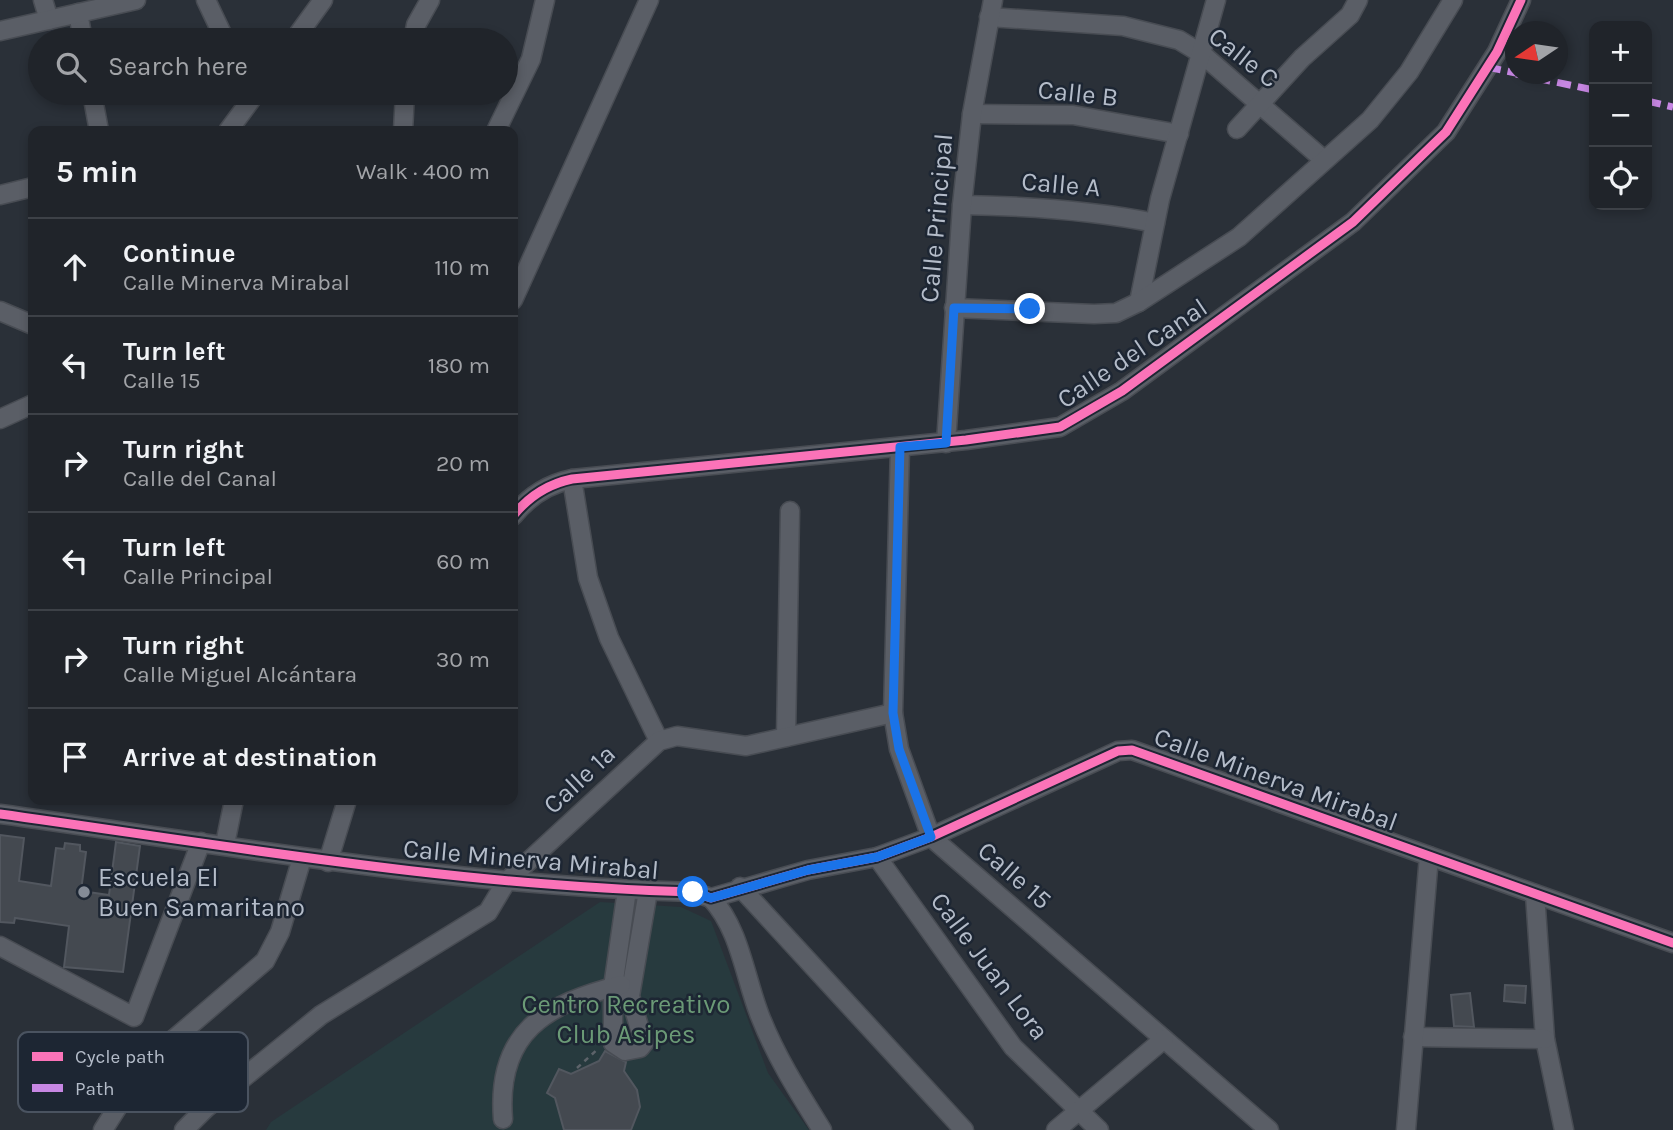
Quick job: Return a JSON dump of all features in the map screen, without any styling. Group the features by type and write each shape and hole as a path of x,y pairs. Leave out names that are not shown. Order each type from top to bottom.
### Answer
{"street":[{"path":"43,0 49,20"},
{"path":"0,31 136,0"},
{"path":"206,0 219,28"},
{"path":"303,28 323,0"},
{"path":"415,28 430,0"},
{"path":"518,86 531,59 545,0"},
{"path":"518,289 649,0"},
{"path":"1139,302 1155,223 1216,0"},
{"path":"1237,129 1303,58 1350,15 1358,0"},
{"name":"Calle del Canal","path":"518,509 552,483 572,479 946,443 1060,427 1122,391 1353,222 1446,132 1497,52 1521,0"},
{"path":"954,308 1094,314 1116,313 1139,302 1239,237 1370,120 1409,72 1449,1"},
{"name":"Calle C","path":"991,9 1123,26 1179,40 1202,54 1324,160"},
{"name":"Calle Principal","path":"946,443 961,205 972,114 991,9"},
{"path":"78,13 81,28"},
{"path":"94,105 98,126"},
{"path":"231,126 245,105"},
{"path":"403,126 404,105"},
{"path":"498,126 509,105"},
{"name":"Calle B","path":"972,114 1073,115 1179,134"},
{"path":"0,195 28,188"},
{"name":"Calle A","path":"961,205 1020,206 1097,213 1155,223"},
{"path":"0,311 28,323"},
{"path":"0,419 28,406"},
{"name":"Calle 15","path":"900,447 893,713 899,749 931,837 1264,1128"},
{"path":"572,479 588,578 609,638 659,741 677,736 746,746 893,713"},
{"path":"786,737 790,511"},
{"name":"Calle 1ª","path":"248,1074 321,1015 488,912 506,882 659,741"},
{"name":"Calle Minerva Mirabal","path":"0,814 328,862 506,882 693,892 711,898 740,887 808,870 877,857 931,837 1118,751 1132,750 1673,943"},
{"path":"225,845 233,805"},
{"path":"328,862 345,805"},
{"path":"0,946 134,1017 201,842"},
{"path":"1406,1130 1429,856"},
{"name":"Calle Juan Lora","path":"877,857 1013,1047 1099,1130"},
{"path":"182,1032 265,961 280,932 302,858"},
{"path":"740,887 964,1130"},
{"path":"621,985 630,996 645,1043 640,1048 625,1051 616,1048 612,1037 621,985 627,890"},
{"path":"621,985 648,891"},
{"path":"1535,894 1545,1039 1563,1130"},
{"path":"711,898 724,912 760,1016 780,1063 822,1130"},
{"path":"503,1119 501,1094 506,1067 520,1036 542,1015 574,998 621,985"},
{"path":"1413,1037 1545,1039"},
{"path":"1056,1130 1164,1039"},
{"path":"103,1130 114,1112"},
{"name":"Calle 1ª","path":"184,1130 202,1112"}],"path":[{"path":"577,1068 612,1037"}],"green space":[{"name":"Centro Recreativo Club Asipes","path":"600,902 681,907 711,921 768,1073 809,1130 266,1130 271,1122"}],"building":[{"path":"0,835 24,838 19,881 51,886 56,848 64,849 65,843 80,845 80,851 86,852 81,891 109,895 116,842 140,846 123,972 64,967 69,926 15,918 14,923 0,922"},
{"path":"1505,985 1526,986 1525,1003 1504,1001"},
{"path":"1470,993 1474,1027 1454,1026 1451,995"},
{"path":"605,1051 626,1062 624,1071 637,1090 640,1107 631,1130 564,1130 555,1098 547,1093 559,1069 571,1074 599,1061"}],"marked path":[{"path":"1487,67 1505,71"},
{"path":"1565,84 1589,89"},
{"path":"1652,102 1673,107"}],"cycle path":[{"path":"518,511 540,492 572,479 966,440 1060,427 1122,391 1353,222 1446,132 1497,52 1521,0"},
{"path":"0,814 345,863 519,882 693,892 711,898 808,870 877,857 931,837 1118,751 1132,750 1673,943"}],"place":[{"name":"Escuela El Buen Samaritano","path":"84,892"}],"route":[{"path":"693,892 711,898 740,887 808,870 877,857 931,837 899,749 893,713 900,447 946,443 947,385 954,308 1030,309"}]}
